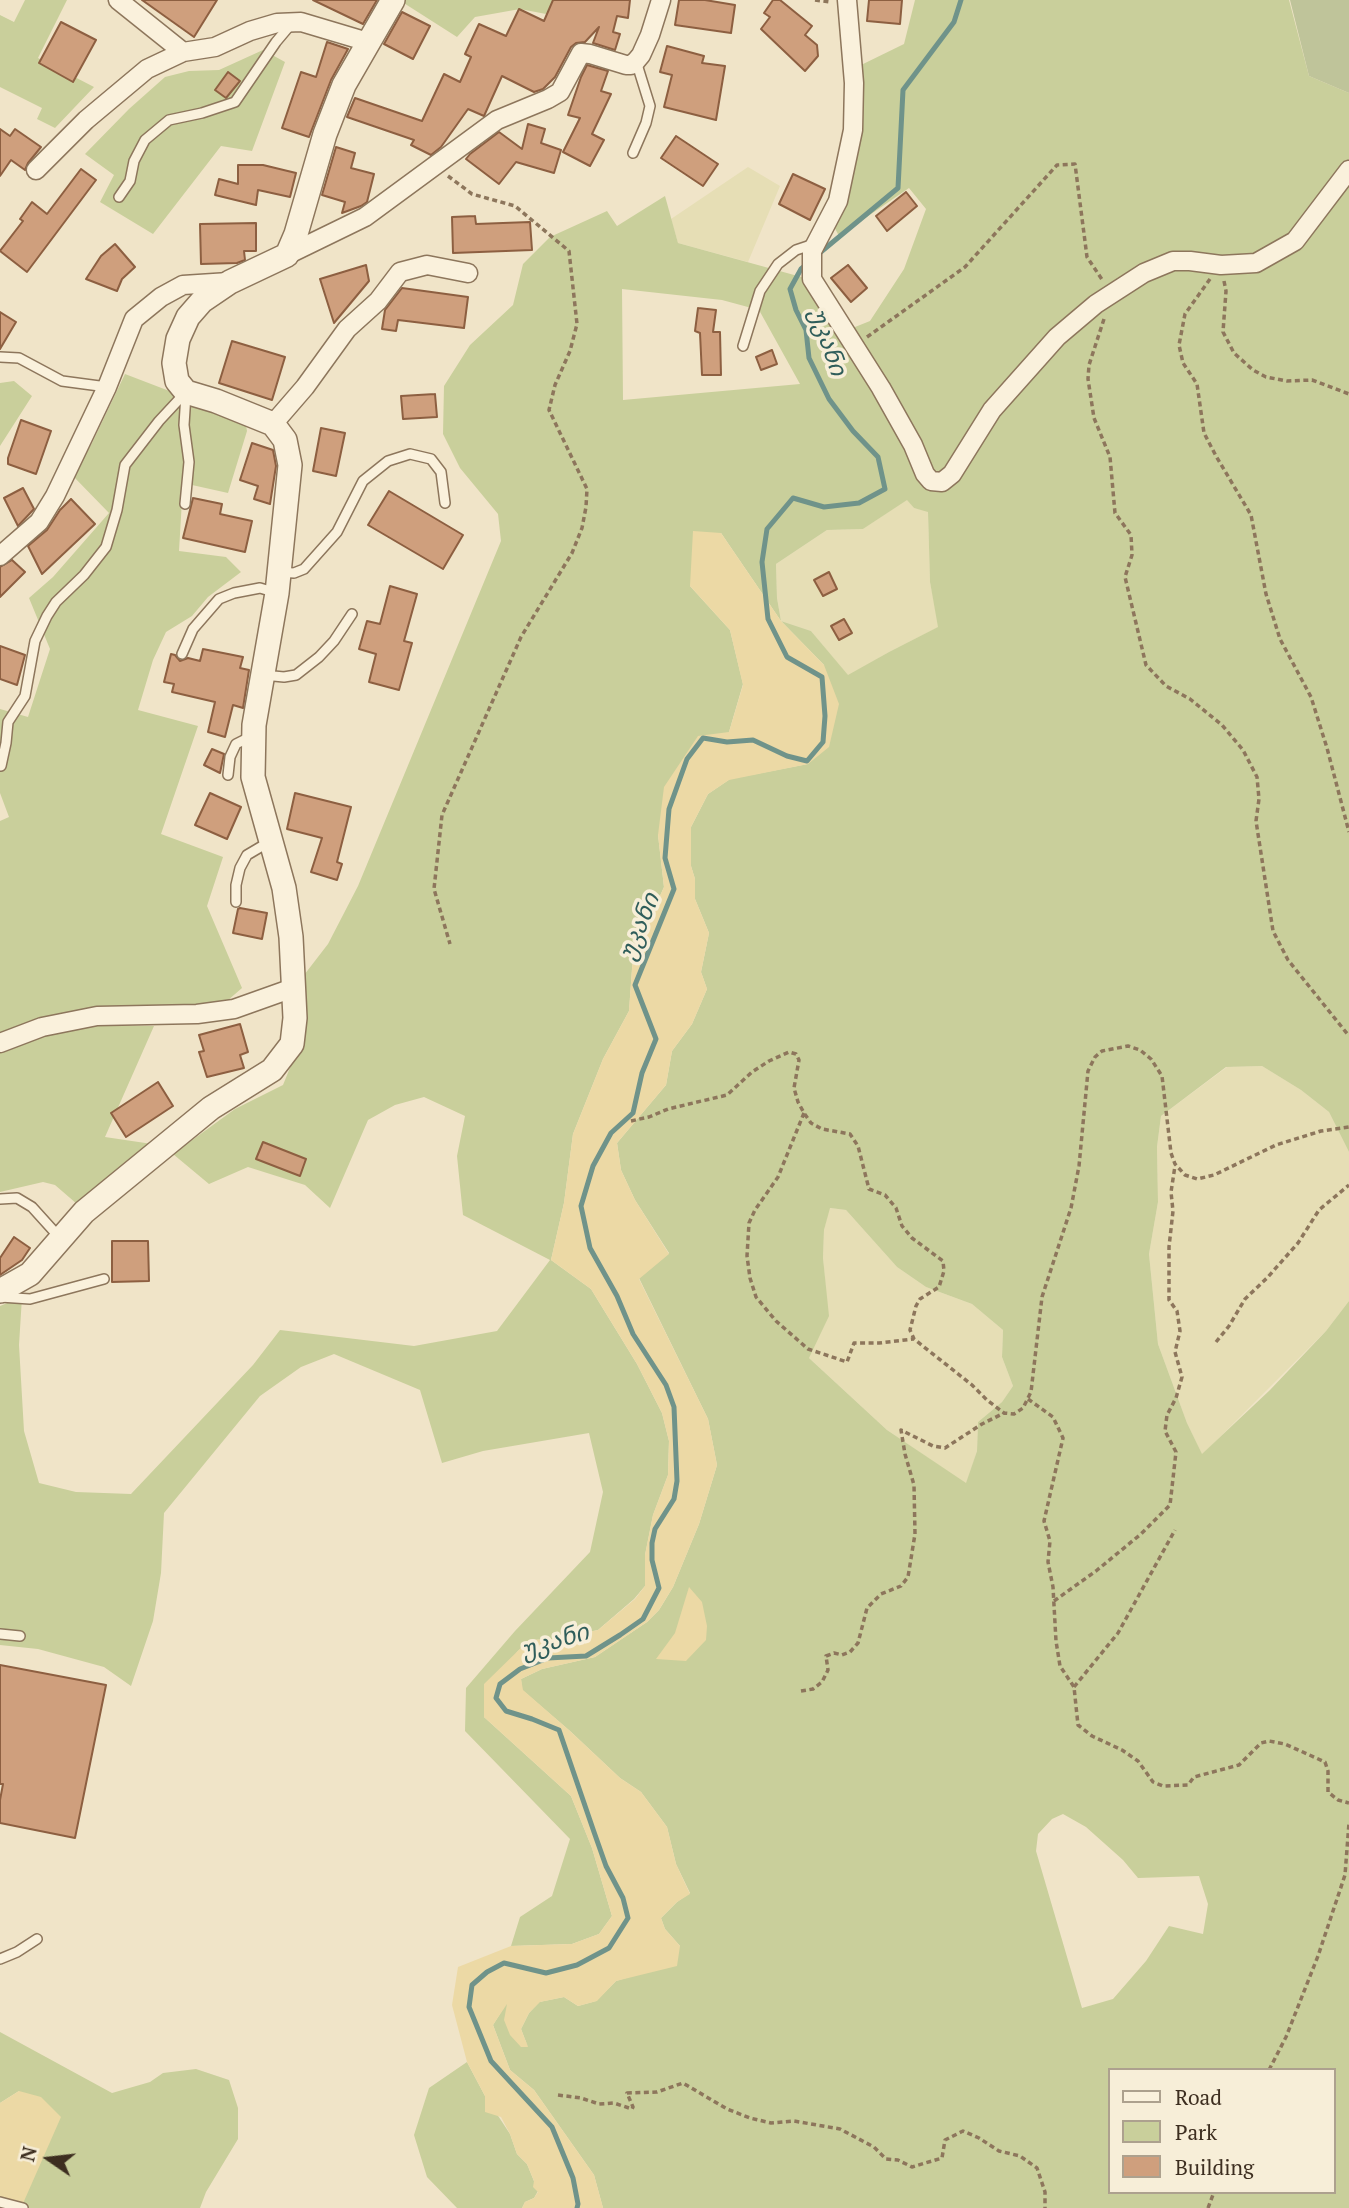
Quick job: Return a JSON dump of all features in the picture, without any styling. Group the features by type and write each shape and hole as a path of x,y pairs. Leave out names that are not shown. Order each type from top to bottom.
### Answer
{"street":[{"path":"118,0 184,52"},
{"path":"286,256 296,234 325,134 344,85 393,0"},
{"path":"0,1291 30,1274 83,1212 211,1108 272,1070 292,1044 295,1018 291,937 284,888 253,778 253,735 278,583 290,465 285,440 273,424 186,392 177,381 174,363 178,339 188,317 202,301 229,282 365,217 497,120 560,92 581,54 631,65 641,55 661,0"},
{"path":"847,0 854,83 853,130 838,201 813,255 813,279 894,410 931,481 942,482 952,474 992,410 1056,337 1096,304 1144,273 1172,261 1220,265 1256,263 1294,241 1349,170"},
{"path":"36,170 86,120 148,69 184,52 215,47 250,31 293,22 358,39 366,45"},
{"path":"273,424 305,387 347,329 378,301 400,272 427,265 468,272"},
{"path":"0,555 39,522 55,496 107,387 134,319 160,296 183,285 229,282"},
{"path":"0,1043 42,1027 97,1016 197,1014 234,1009 293,988"}],"lane":[{"path":"120,197 130,181 134,161 145,140 169,120 235,102 293,22"},
{"path":"633,153 650,106 636,61"},
{"path":"743,346 760,291 778,264 796,250 813,255"},
{"path":"0,357 19,358 62,381 107,387"},
{"path":"185,504 189,461 184,425 186,392"},
{"path":"1,766 8,722 25,696 35,641 47,616 56,602 84,576 106,547 117,510 125,465 159,421 186,392"},
{"path":"182,654 193,629 219,599 278,583 304,569 337,532 363,481 388,461 410,454 431,459 441,472 445,503"},
{"path":"263,675 296,675 334,641 352,614"},
{"path":"228,775 230,757 236,744 253,735"},
{"path":"236,902 236,885 247,855 272,840"},
{"path":"0,1033 42,1027"},
{"path":"0,1199 17,1198 32,1208 61,1239"},
{"path":"0,1297 30,1299 104,1279"},
{"path":"0,1634 20,1636"},
{"path":"0,1959 37,1939"},
{"path":"0,2202 23,2208"}],"path":[{"path":"854,347 965,267 1057,166 1075,164 1087,257 1112,293 1088,365 1088,379 1094,418 1110,457 1115,513 1131,535 1132,555 1125,577 1146,665 1166,686 1189,699 1222,724 1243,750 1257,778 1259,799 1256,821 1273,931 1289,960 1349,1037"},
{"path":"436,167 472,194 515,206 569,251 577,324 549,410 586,489 586,507 577,540 521,637 442,815 434,889 450,944"},
{"path":"1220,265 1226,291 1223,332 1234,353 1253,370 1266,377 1287,381 1312,380 1349,394"},
{"path":"1220,265 1185,314 1178,345 1183,363 1197,384 1204,433 1251,515 1266,594 1280,639 1311,697 1349,832"},
{"path":"631,1121 727,1095 752,1072 769,1061 789,1052 796,1054 799,1060 794,1088 811,1123 822,1129 850,1134 858,1146 869,1189 885,1195 896,1208 902,1226 912,1238 943,1261 944,1271 939,1287 920,1299 916,1306 910,1330 914,1339 1004,1413 1014,1414 1023,1408 1031,1392 1042,1297 1071,1208 1077,1176 1084,1089 1088,1070 1102,1051 1128,1046 1151,1059 1162,1076 1171,1153 1175,1164 1185,1175 1197,1178 1214,1175 1276,1145 1321,1131 1349,1127"},
{"path":"804,1113 778,1177 749,1223 747,1256 756,1297 776,1321 808,1349 847,1362 854,1343 914,1339"},
{"path":"1054,1601 1141,1534 1170,1505 1176,1452 1165,1432 1167,1415 1176,1398 1182,1377 1175,1352 1180,1331 1177,1311 1169,1300 1169,1247 1173,1211 1171,1192 1175,1164"},
{"path":"1216,1342 1245,1299 1298,1243 1319,1210 1349,1185"},
{"path":"1028,1399 1053,1417 1063,1438 1044,1521 1050,1541 1048,1562 1060,1667 1074,1687 1078,1725 1138,1761 1153,1782 1163,1786 1188,1785 1194,1777 1239,1765 1261,1743 1269,1741 1285,1744 1325,1762 1328,1771 1328,1793 1349,1803"},
{"path":"801,1691 813,1689 821,1682 828,1670 825,1656 850,1652 858,1643 867,1608 881,1594 901,1586 908,1577 915,1534 914,1485 901,1430 933,1446 945,1448 1004,1413"},
{"path":"1074,1687 1118,1633 1175,1530"},
{"path":"1270,2068 1286,2038 1318,1956 1345,1875 1349,1823"},
{"path":"558,2095 582,2098 599,2104 614,2103 632,2109 634,2106 627,2093 657,2092 683,2083 727,2109 750,2118 771,2123 794,2121 840,2129 874,2147 886,2159 898,2160 912,2167 942,2158 945,2140 963,2131 999,2151 1020,2156 1037,2168 1045,2192 1045,2208"}],"shaded area":[{"path":"748,167 780,186 748,262 678,243 671,219"},
{"path":"907,499 914,508 928,511 930,582 939,627 848,676 811,631 781,621 776,564 827,530 863,529"},
{"path":"1262,1066 1301,1090 1329,1112 1349,1152 1349,1301 1326,1331 1202,1455 1187,1423 1158,1344 1149,1254 1158,1202 1157,1147 1161,1116 1227,1067"},
{"path":"829,1208 846,1210 897,1267 926,1287 972,1304 1003,1330 1002,1357 1013,1386 1002,1402 978,1422 977,1451 966,1484 887,1430 808,1357 828,1316 823,1258 824,1230"}],"green space":[{"path":"25,0 67,0 38,58 94,87 55,128 37,119 42,108 0,87 0,15 14,22"},
{"path":"399,0 554,0 546,14 520,9 475,17 457,37"},
{"path":"915,0 1289,0 1309,76 1349,93 1349,1152 1329,1112 1301,1090 1262,1066 1226,1067 1161,1116 1157,1147 1158,1202 1149,1254 1158,1344 1187,1423 1202,1454 1270,1390 1326,1331 1349,1301 1349,2208 603,2208 594,2175 534,2090 510,2070 493,2025 507,2002 528,2047 521,2029 529,2013 539,2002 564,1997 578,2006 596,2001 616,1981 636,1975 680,1946 665,1929 661,1918 690,1893 676,1864 667,1827 641,1792 620,1778 522,1690 521,1679 542,1669 595,1657 647,1622 659,1610 673,1587 699,1524 717,1465 708,1419 639,1278 669,1253 635,1200 621,1170 617,1143 666,1085 672,1051 692,1024 707,989 701,972 709,933 695,899 695,879 691,866 691,827 708,794 730,779 808,764 824,665 781,621 721,533 690,586 730,630 743,684 729,732 658,835 664,887 633,955 629,1011 603,1059 573,1134 564,1203 551,1260 591,1289 637,1364 662,1413 669,1441 668,1475 653,1515 645,1555 645,1586 598,1630 555,1639 529,1640 517,1652 484,1717 571,1796 592,1848 612,1916 599,1934 572,1944 511,1946 520,1917 552,1896 570,1839 465,1731 466,1688 515,1631 590,1552 603,1492 589,1433 483,1451 442,1463 420,1390 334,1354 301,1367 260,1396 164,1513 161,1573 153,1621 131,1686 104,1667 38,1649 0,1645 0,1306 22,1297 19,1345 24,1431 39,1483 76,1492 131,1494 253,1365 280,1330 414,1346 497,1331 550,1260 463,1215 457,1156 465,1116 424,1097 395,1105 368,1120 330,1208 305,1185 248,1167 209,1184 173,1154 235,1109 283,1085 306,1028 301,979 328,944 358,886 501,541 498,514 460,468 443,434 444,386 470,345 513,305 523,264 550,237 607,211 617,226 665,196 678,243 805,278 850,329 870,321 904,269 926,209 909,188 839,236 831,221 859,66 904,44","holes":["622,289 722,300 759,310 800,384 623,400","907,500 914,508 928,512 930,582 938,627 848,675 811,631 781,621 776,564 827,530 863,529","830,1208 846,1210 897,1267 926,1287 972,1304 1003,1330 1002,1357 1013,1386 1002,1402 978,1422 977,1451 966,1483 887,1430 809,1358 829,1316 823,1258 824,1230","1063,1814 1086,1827 1123,1860 1138,1878 1199,1876 1208,1904 1203,1934 1169,1926 1146,1961 1113,1999 1082,2008 1036,1851 1038,1834 1052,1819"]},
{"path":"1290,0 1349,0 1349,93 1309,76"},
{"path":"263,50 285,62 252,151 221,146 153,234 100,202 114,175 85,154 129,109 165,77 189,71 219,70"},
{"path":"125,374 245,420 247,431 228,493 183,483 179,551 226,557 241,572 208,597 192,616 166,632 153,660 138,710 198,726 161,834 223,857 207,906 242,988 227,1001 199,1009 40,1021 0,1034 0,821 9,817 0,793 0,709 28,717 50,649 29,598 53,577 109,513 73,476"},
{"path":"14,381 32,396 0,446 0,383"},
{"path":"102,1025 154,1026 105,1137 152,1144 77,1204 55,1185 43,1182 0,1192 0,1053 48,1034"},
{"path":"0,2032 112,2093 150,2082 163,2073 196,2069 229,2080 238,2108 238,2139 206,2192 200,2208 21,2208 19,2091 0,2103"},
{"path":"467,2062 510,2134 517,2154 527,2164 538,2191 522,2208 457,2208 427,2177 414,2135 429,2088"}],"sand":[{"path":"693,531 721,533 781,621 824,665 839,704 829,747 808,764 729,780 708,794 691,827 691,866 695,879 695,899 709,933 701,972 707,989 692,1024 672,1051 666,1085 617,1143 621,1170 635,1200 669,1254 639,1279 708,1419 717,1465 699,1524 673,1587 659,1610 647,1622 595,1657 542,1669 521,1679 523,1690 620,1778 641,1792 667,1827 676,1864 690,1894 677,1902 661,1918 665,1929 680,1946 677,1966 616,1981 597,2001 578,2006 564,1997 540,2002 529,2013 521,2029 528,2047 521,2047 510,2035 504,2020 507,2004 493,2025 510,2070 534,2090 594,2175 603,2208 522,2208 525,2202 534,2198 538,2192 533,2187 534,2181 527,2164 517,2154 501,2117 485,2112 485,2096 467,2062 452,2005 458,1967 511,1946 572,1944 599,1934 612,1916 592,1848 571,1796 484,1717 484,1684 529,1640 555,1639 598,1630 635,1599 645,1586 645,1555 653,1515 668,1475 669,1441 662,1413 637,1364 591,1289 551,1260 564,1203 573,1134 603,1059 629,1011 633,955 664,887 658,835 664,787 698,736 729,732 743,685 730,630 690,586"},
{"path":"689,1587 702,1602 707,1626 706,1640 686,1661 656,1659 675,1633"},
{"path":"19,2091 41,2097 61,2117 21,2208 0,2208 0,2103"}],"building":[{"path":"142,0 217,0 194,37"},
{"path":"313,0 377,0 363,24"},
{"path":"553,0 630,0 628,18 617,16 613,32 620,34 615,50 593,43 599,27 585,42 571,47 555,77 543,89 534,92 502,76 484,116 468,109 441,147 431,155 411,145 414,140 347,117 355,98 422,121 444,74 460,82 471,57 465,54 479,24 506,36 519,9 544,21"},
{"path":"679,0 705,0 735,5 731,33 675,25"},
{"path":"773,0 780,0 812,26 805,35 817,45 818,56 805,71 761,29 770,17 764,13"},
{"path":"869,0 902,0 900,24 867,21"},
{"path":"402,12 430,26 413,59 384,44"},
{"path":"61,22 96,40 73,82 39,63"},
{"path":"327,42 348,49 331,80 309,137 282,128 301,72 316,77"},
{"path":"667,46 704,56 702,63 725,66 716,120 664,107 672,75 660,72"},
{"path":"587,65 608,71 601,91 611,94 592,134 604,140 590,166 563,152 580,118 568,115"},
{"path":"228,72 240,81 226,98 215,90"},
{"path":"528,124 545,129 541,143 561,150 554,173 516,162 499,184 466,159 499,132 522,149"},
{"path":"0,129 10,136 15,129 41,147 25,170 11,160 0,176"},
{"path":"676,136 718,164 703,186 661,158"},
{"path":"336,147 355,153 351,168 374,174 367,202 342,213 345,202 322,195"},
{"path":"238,165 263,165 296,173 290,197 258,190 256,205 215,195 219,179 238,184"},
{"path":"81,169 96,180 27,272 0,251 23,221 20,219 32,202 47,214"},
{"path":"793,174 825,189 810,220 779,204"},
{"path":"906,192 917,206 887,231 876,216"},
{"path":"475,216 476,224 530,222 532,250 453,253 452,217"},
{"path":"256,223 256,251 244,251 245,260 237,263 201,264 200,224"},
{"path":"115,244 135,267 122,279 117,291 86,279 101,256"},
{"path":"366,265 369,281 334,323 320,279"},
{"path":"848,265 867,288 851,302 831,278"},
{"path":"402,288 468,297 464,328 398,320 396,331 382,329 385,310"},
{"path":"698,308 716,310 713,332 720,332 721,375 702,375 700,333 695,331"},
{"path":"0,312 16,322 0,349"},
{"path":"232,341 285,357 272,400 219,383"},
{"path":"772,350 777,364 761,370 756,357"},
{"path":"435,394 437,417 403,419 401,396"},
{"path":"21,420 51,431 36,474 8,464"},
{"path":"321,428 345,433 336,476 313,471"},
{"path":"252,443 273,450 276,466 270,504 254,499 258,486 240,480"},
{"path":"23,488 34,509 18,526 4,498"},
{"path":"389,491 463,535 443,569 368,525"},
{"path":"193,498 222,504 220,514 252,521 245,552 183,538"},
{"path":"71,499 95,524 42,574 28,546 47,530"},
{"path":"12,560 25,572 0,597 0,567"},
{"path":"829,572 837,589 823,596 814,580"},
{"path":"390,586 417,594 404,641 412,643 399,690 369,682 376,654 359,649 367,621 380,624"},
{"path":"844,619 852,633 839,640 831,626"},
{"path":"0,646 25,655 17,685 0,679"},
{"path":"203,649 243,657 240,668 249,670 243,708 233,705 225,737 208,732 215,702 172,692 174,684 164,682 171,654 180,661 188,658 200,661"},
{"path":"212,749 224,754 220,773 204,765"},
{"path":"210,793 241,807 227,839 195,825"},
{"path":"295,793 351,807 337,862 342,864 337,880 311,872 322,838 287,829"},
{"path":"240,908 267,913 262,939 233,933"},
{"path":"240,1024 248,1052 240,1055 244,1068 207,1077 199,1052 204,1051 199,1035"},
{"path":"158,1082 173,1106 126,1137 111,1113"},
{"path":"263,1142 306,1159 300,1176 256,1159"},
{"path":"14,1237 30,1248 22,1260 0,1275 0,1258"},
{"path":"112,1241 148,1241 149,1281 112,1282"},
{"path":"0,1665 106,1685 75,1838 0,1823 3,1784 0,1784"}],"waterway":[{"name":"უკანი","path":"816,256 898,188 903,90 954,22 961,0"},
{"name":"უკანი","path":"577,2208 573,2178 552,2127 491,2061 469,2007 472,1985 487,1972 504,1963 546,1973 577,1965 609,1948 628,1918 623,1898 606,1866 559,1730 506,1711 496,1698 500,1684 520,1669 548,1658 586,1656 620,1635 643,1619 659,1588 652,1560 652,1543 655,1529 674,1499 677,1481 674,1407 666,1385 633,1334 617,1296 590,1248 581,1206 593,1166 611,1133 633,1113 642,1073 656,1039 635,985 674,889 665,858 669,809 687,759 703,738 727,742 753,740 787,756 807,761 823,742 825,716 822,677 787,657 768,619 762,562 767,529 793,498 824,507 859,503 885,489 878,457 853,431 829,399 809,358 806,330 790,289 801,269 808,263"}]}
